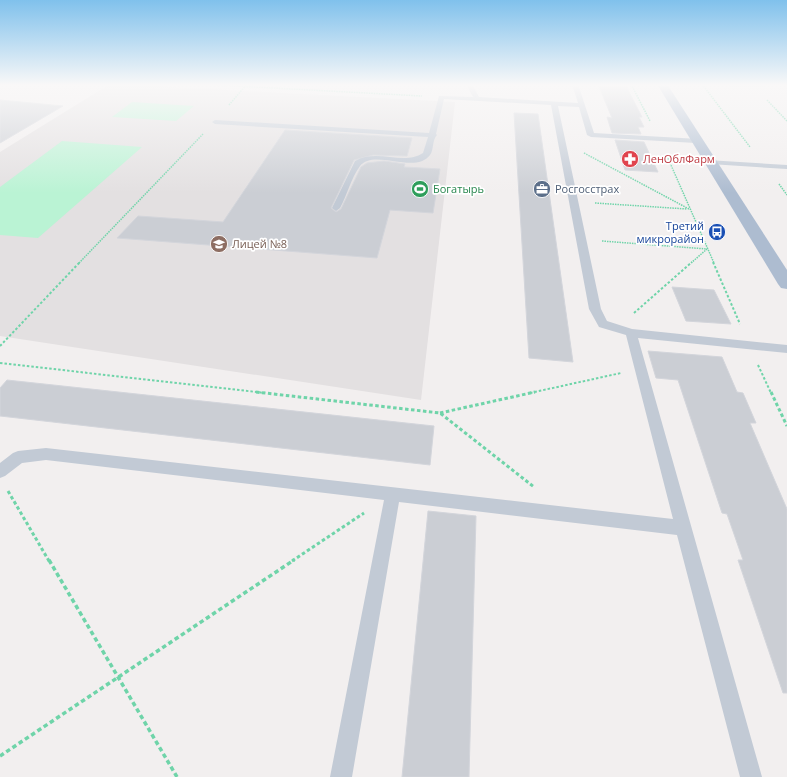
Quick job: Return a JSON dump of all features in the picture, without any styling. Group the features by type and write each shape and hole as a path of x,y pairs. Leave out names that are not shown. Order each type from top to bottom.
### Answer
{"main road":[{"path":"684,120 787,284"}],"lane":[{"path":"336,208 358,163 367,159 379,158 409,160 422,159 427,154 436,120"},
{"path":"558,120 595,310 603,324 624,331 787,349"},
{"path":"587,120 591,135 696,141"},
{"path":"215,122 433,135"},
{"path":"710,162 787,167"},
{"path":"624,331 641,368 751,777"},
{"path":"0,472 18,457 46,454 684,528"},
{"path":"342,777 393,494"}],"path":[{"path":"650,120 660,139 748,345 787,426"},
{"path":"730,120 787,195"},
{"path":"0,346 215,122"},
{"path":"562,141 690,209"},
{"path":"574,202 690,209"},
{"path":"581,239 707,249"},
{"path":"624,331 707,249"},
{"path":"0,363 440,413 641,368"},
{"path":"440,413 538,490"},
{"path":"8,490 176,777"},
{"path":"0,756 393,494"}],"shaded area":[{"name":"Лицей №8","path":"51,120 453,120 421,400 0,336 0,152"}],"green space":[{"path":"62,141 142,147 38,238 0,235 0,187"}],"building":[{"path":"0,120 39,120 0,143"},
{"path":"514,120 539,120 573,362 529,358"},
{"path":"608,120 641,120 644,127 638,127 641,134 612,133"},
{"path":"285,130 412,138 407,156 373,155 354,160 331,208 336,212 341,209 361,167 367,163 384,161 405,164 404,167 440,169 433,213 390,210 377,258 117,238 138,216 223,222"},
{"path":"615,140 644,142 658,172 625,170"},
{"path":"672,287 714,290 731,324 686,321"},
{"path":"648,351 722,357 737,392 743,393 756,423 750,423 787,509 787,693 783,693 738,560 743,560 727,514 722,513 678,380 656,378"},
{"path":"7,380 434,426 430,465 0,416 0,388"},
{"path":"428,511 476,516 469,777 402,777"}],"place":[{"name":"ЛенОблФарм","path":"630,159"},
{"name":"Богатырь","path":"420,189"},
{"name":"Росгосстрах","path":"542,189"},
{"name":"Третий микрорайон","path":"717,232"},
{"name":"Лицей №8","path":"219,244"}]}
